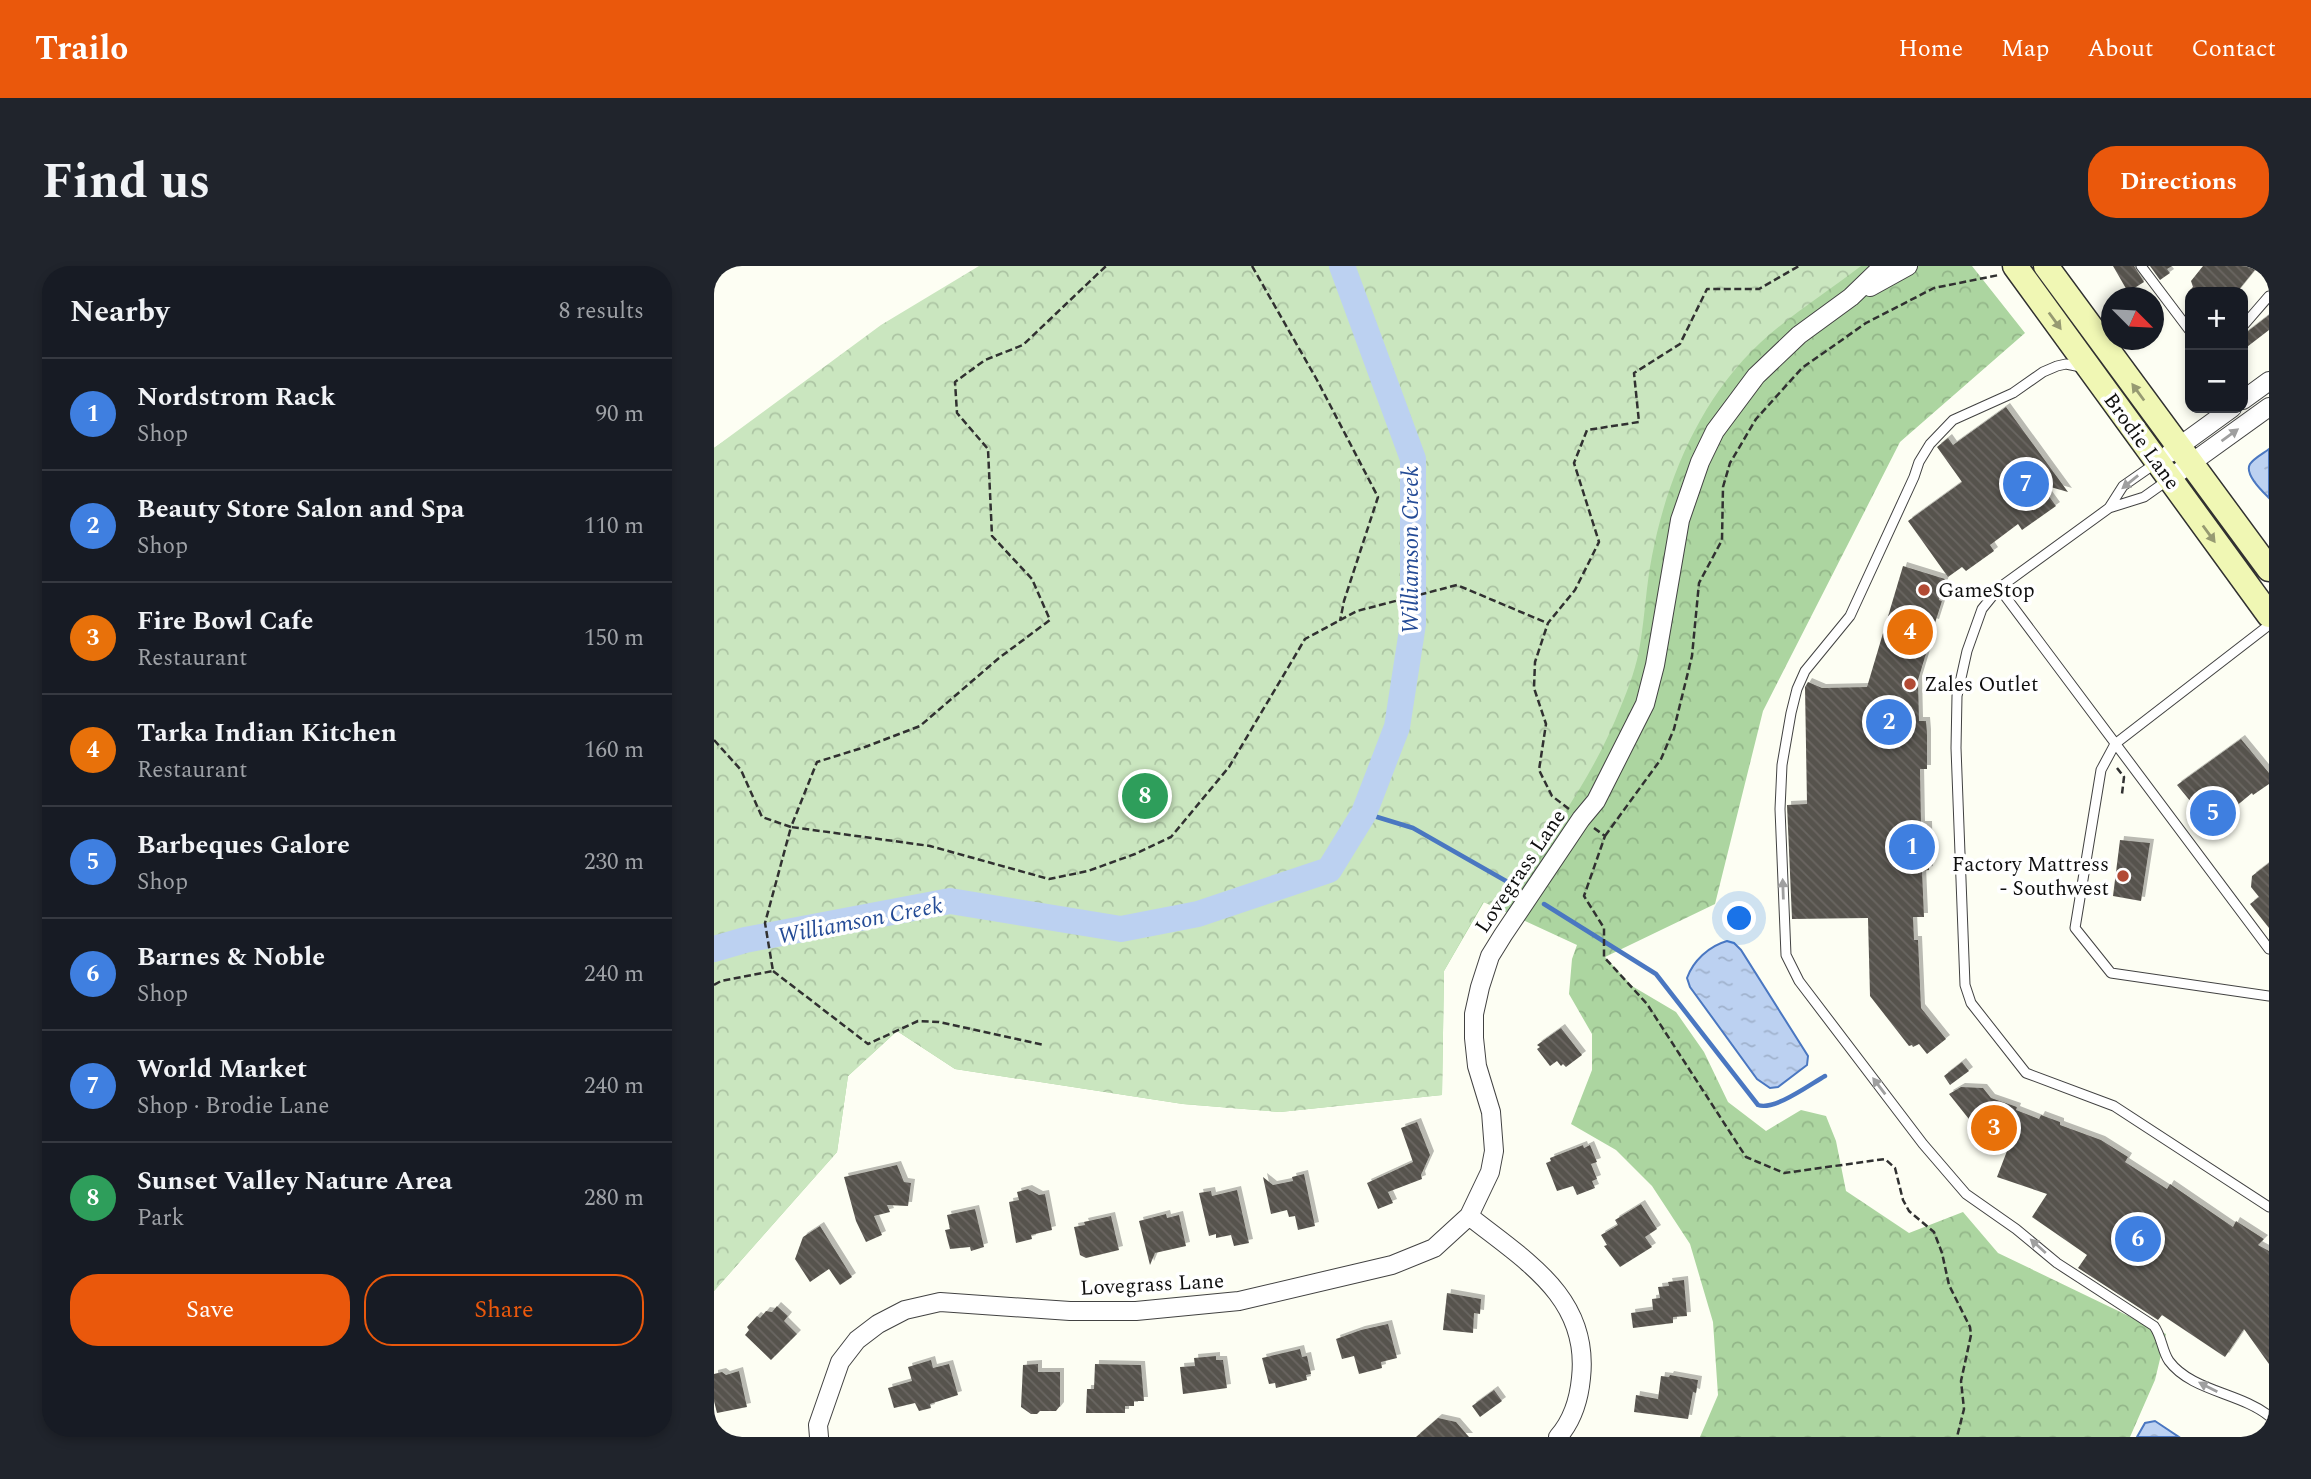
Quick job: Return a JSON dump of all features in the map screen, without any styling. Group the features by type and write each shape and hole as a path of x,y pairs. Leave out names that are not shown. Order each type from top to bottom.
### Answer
{"main road":[{"name":"Brodie Lane","path":"2046,266 2269,569"},
{"name":"Brodie Lane","path":"2012,269 2095,376 2269,615"}],"street":[{"name":"Lovegrass Lane","path":"1852,297 1883,266"},
{"name":"Lovegrass Lane","path":"819,1437 818,1425 840,1362 857,1340 878,1324 905,1310 940,1302 1070,1311 1136,1311 1239,1301 1392,1265 1434,1248 1469,1216 1490,1172 1494,1152 1491,1112 1477,1066 1474,1038 1474,1014 1480,987 1490,956 1508,925 1596,801 1645,704 1655,665 1680,520 1700,462 1715,431 1755,376 1799,335 1852,297 1908,266"},
{"path":"2248,396 2269,381"},
{"path":"2163,471 2185,455 2269,407"},
{"path":"2185,455 2227,413"},
{"path":"1469,1216 1552,1286 1565,1300 1575,1322 1581,1345 1581,1385 1573,1413 1558,1437"}],"lane":[{"path":"2141,266 2185,324"},
{"path":"2248,320 2269,296"},
{"path":"2095,376 2075,366 2057,366 2043,372 2013,393 1953,420 1945,428 1930,444 1919,462 1850,616 1805,671 1797,689 1782,765 1780,809 1786,955 1799,981 1923,1144 1966,1194 2016,1228 2057,1264 2154,1326 2161,1335 2168,1360 2180,1371 2220,1392 2251,1403 2269,1416"},
{"path":"2109,508 2123,486 2163,471"},
{"path":"2163,471 2144,497 2109,508 1999,588 1982,608 1967,651 1957,696 1956,748 1965,985 1971,1003 2026,1073 2122,1110 2269,1207"},
{"path":"1999,588 2269,949"},
{"path":"2269,625 2115,744 2101,770 2075,928 2111,973 2269,996"}],"path":[{"path":"1044,1045 939,1022 919,1021 868,1044 773,971 765,923 791,827 817,762 920,726 999,657 1051,620 1032,579 992,536 988,449 957,413 955,382 985,360 1023,345 1106,266"},
{"path":"1252,266 1317,380 1378,497 1343,601 1340,621"},
{"path":"1605,836 1552,796 1539,770 1546,724 1534,688 1535,662 1548,623 1575,590 1599,542 1574,463 1587,429 1639,422 1634,373 1680,344 1707,289 1759,289 1799,266"},
{"path":"1957,1437 1964,1409 1961,1381 1971,1335 1970,1326 1949,1285 1934,1232 1909,1211 1903,1200 1895,1168 1885,1159 1784,1173 1746,1157 1647,1004 1604,957 1604,928 1584,896 1605,836 1661,759 1674,729 1692,656 1699,583 1722,540 1723,487 1730,463 1756,419 1802,368 1866,323 1934,288 2012,269"},
{"path":"714,740 741,770 762,817 791,827 930,846 1049,878 1088,871 1171,837 1229,767 1305,639 1357,611 1457,585 1548,623"},
{"path":"2117,768 2124,777 2122,794"},
{"path":"714,985 721,981 773,971"}],"green space":[{"path":"979,266 1861,266 1760,343 1720,389 1690,441 1677,469 1659,527 1650,567 1635,668 1609,734 1581,786 1549,835 1498,908 1483,902 1444,971 1442,1095 1280,1112 1183,1104 955,1069 897,1031 848,1076 837,1152 714,1291 714,448 881,325"},
{"path":"985,266 1972,266 2025,333 1900,442 1763,711 1715,904 1605,957 1632,986 1676,1012 1704,1052 1728,1102 1766,1131 1801,1110 1826,1116 1836,1141 1846,1191 1909,1233 1963,1212 1998,1253 2166,1334 2155,1380 2130,1437 1700,1437 1718,1395 1713,1322 1690,1244 1652,1186 1616,1150 1571,1124 1592,1070 1592,1034 1569,994 1572,959 1577,945 1484,902 1444,971 1442,1095 1280,1112 1183,1104 955,1069 897,1031 848,1076 837,1152 714,1291 714,448"}],"water":[{"path":"2269,449 2269,498 2249,473 2249,468 2254,460"},
{"path":"1727,941 1734,943 1741,950 1808,1056 1807,1065 1778,1087 1770,1088 1757,1079 1690,987 1687,978 1698,960 1714,946"},
{"path":"2155,1421 2179,1437 2137,1437 2145,1423"}],"building":[{"path":"2113,266 2134,266 2144,282 2136,287 2125,287"},
{"path":"2150,266 2172,266 2167,269 2170,273 2160,280"},
{"path":"2203,266 2258,266 2241,287 2193,287 2191,281"},
{"path":"2269,315 2269,330 2248,346 2248,331"},
{"path":"2006,407 2068,492 2040,484 2056,506 2022,530 2018,524 1990,545 1994,551 1966,571 1962,567 1948,577 1908,521 1962,482 1937,447 1948,438 1953,445"},
{"path":"1903,566 1945,579 1939,600 1942,601 1935,623 1932,622 1918,680 1919,721 1926,721 1927,733 1927,769 1920,769 1921,825 1928,825 1929,870 1922,871 1924,917 1913,917 1914,940 1918,940 1921,1008 1946,1039 1927,1054 1919,1044 1909,1046 1870,996 1868,918 1792,919 1787,805 1807,804 1805,687 1808,682 1822,688 1867,687"},
{"path":"2241,739 2269,773 2269,784 2253,795 2252,793 2217,822 2205,819 2177,785"},
{"path":"2120,840 2150,843 2141,901 2113,896"},
{"path":"2269,863 2269,928 2250,904 2259,897 2251,887 2252,876"},
{"path":"1561,1028 1582,1055 1566,1067 1557,1061 1550,1066 1537,1049 1540,1047 1537,1045"},
{"path":"1962,1062 1969,1071 1950,1085 1944,1076"},
{"path":"1961,1087 1983,1088 1991,1098 2017,1107 2016,1110 2039,1119 2041,1115 2101,1140 2128,1157 2125,1162 2167,1189 2170,1184 2233,1227 2236,1221 2264,1239 2258,1245 2269,1251 2269,1364 2244,1329 2225,1357 2162,1315 2158,1320 2078,1268 2087,1255 2032,1217 2047,1194 1997,1177 2007,1151 1988,1143 1949,1094"},
{"path":"1417,1122 1430,1155 1421,1175 1422,1179 1388,1192 1393,1203 1378,1209 1367,1183 1413,1162 1401,1128"},
{"path":"1583,1145 1584,1148 1590,1145 1597,1162 1591,1164 1597,1179 1592,1181 1595,1188 1577,1195 1573,1186 1557,1191 1546,1163 1551,1161 1550,1158"},
{"path":"897,1165 904,1182 911,1183 908,1206 887,1205 890,1212 874,1216 882,1235 866,1242 856,1221 844,1177"},
{"path":"1304,1174 1315,1226 1298,1230 1295,1216 1289,1217 1287,1210 1271,1214 1263,1177 1273,1185 1293,1181 1292,1177"},
{"path":"1028,1189 1039,1195 1045,1194 1052,1230 1031,1235 1032,1239 1016,1243 1009,1202 1019,1200 1017,1192"},
{"path":"1237,1190 1249,1243 1234,1246 1231,1235 1216,1238 1216,1234 1209,1236 1199,1193 1211,1191 1212,1196"},
{"path":"1641,1204 1657,1229 1645,1237 1652,1247 1620,1267 1604,1246 1607,1245 1601,1235 1618,1225 1615,1220"},
{"path":"975,1209 984,1247 971,1251 970,1247 950,1249 945,1230 950,1229 947,1215"},
{"path":"1166,1214 1167,1218 1179,1215 1186,1246 1155,1253 1150,1265 1139,1221"},
{"path":"1111,1216 1119,1250 1086,1258 1080,1255 1074,1227"},
{"path":"820,1226 852,1277 840,1285 829,1269 810,1282 795,1259 803,1237"},
{"path":"1684,1280 1687,1316 1673,1317 1673,1323 1633,1328 1631,1313 1653,1310 1652,1299 1660,1298 1658,1287 1669,1286 1668,1282"},
{"path":"1447,1293 1481,1299 1480,1314 1474,1313 1473,1333 1443,1330"},
{"path":"777,1306 788,1316 784,1321 797,1334 771,1360 745,1335 749,1330 747,1327 757,1316 760,1318 766,1311 772,1312"},
{"path":"1388,1324 1397,1358 1381,1362 1382,1368 1359,1374 1354,1356 1342,1359 1336,1339"},
{"path":"1300,1349 1302,1357 1307,1356 1311,1374 1306,1375 1307,1380 1276,1388 1275,1383 1269,1384 1262,1358"},
{"path":"1216,1356 1216,1360 1223,1360 1227,1388 1183,1394 1180,1367 1195,1366 1194,1358"},
{"path":"931,1360 933,1368 949,1364 958,1395 930,1404 931,1408 919,1411 915,1403 894,1408 888,1388 912,1381 908,1367"},
{"path":"1038,1364 1038,1372 1060,1372 1060,1406 1056,1411 1031,1414 1021,1407 1023,1365"},
{"path":"1095,1364 1141,1365 1144,1401 1134,1401 1134,1406 1125,1406 1125,1413 1086,1413 1087,1389 1094,1389"},
{"path":"739,1371 747,1407 717,1413 714,1374 722,1372 726,1375"},
{"path":"1661,1376 1698,1380 1688,1419 1634,1412 1636,1395 1658,1399"},
{"path":"1494,1390 1502,1401 1480,1417 1472,1406"},
{"path":"1438,1418 1456,1422 1469,1437 1416,1437"}],"waterway":[{"name":"Williamson Creek","path":"714,949 745,940 950,901 1121,929 1198,914 1329,870 1364,813 1397,727 1413,624 1413,459 1342,266"},
{"path":"1364,813 1413,828 1513,885"},
{"path":"1544,904 1656,974 1758,1105 1765,1106 1782,1101 1825,1076"}],"place":[{"name":"World Market","path":"2026,484"},
{"name":"GameStop","path":"1924,590"},
{"name":"Tarka Indian Kitchen","path":"1910,632"},
{"name":"Zales Outlet","path":"1910,684"},
{"name":"Beauty Store Salon and Spa","path":"1889,722"},
{"name":"Sunset Valley Nature Area","path":"1145,796"},
{"name":"Barbeques Galore","path":"2213,813"},
{"name":"Nordstrom Rack","path":"1912,847"},
{"name":"Factory Mattress - Southwest","path":"2123,876"},
{"name":"Fire Bowl Cafe","path":"1994,1128"},
{"name":"Barnes & Noble","path":"2138,1239"}]}
